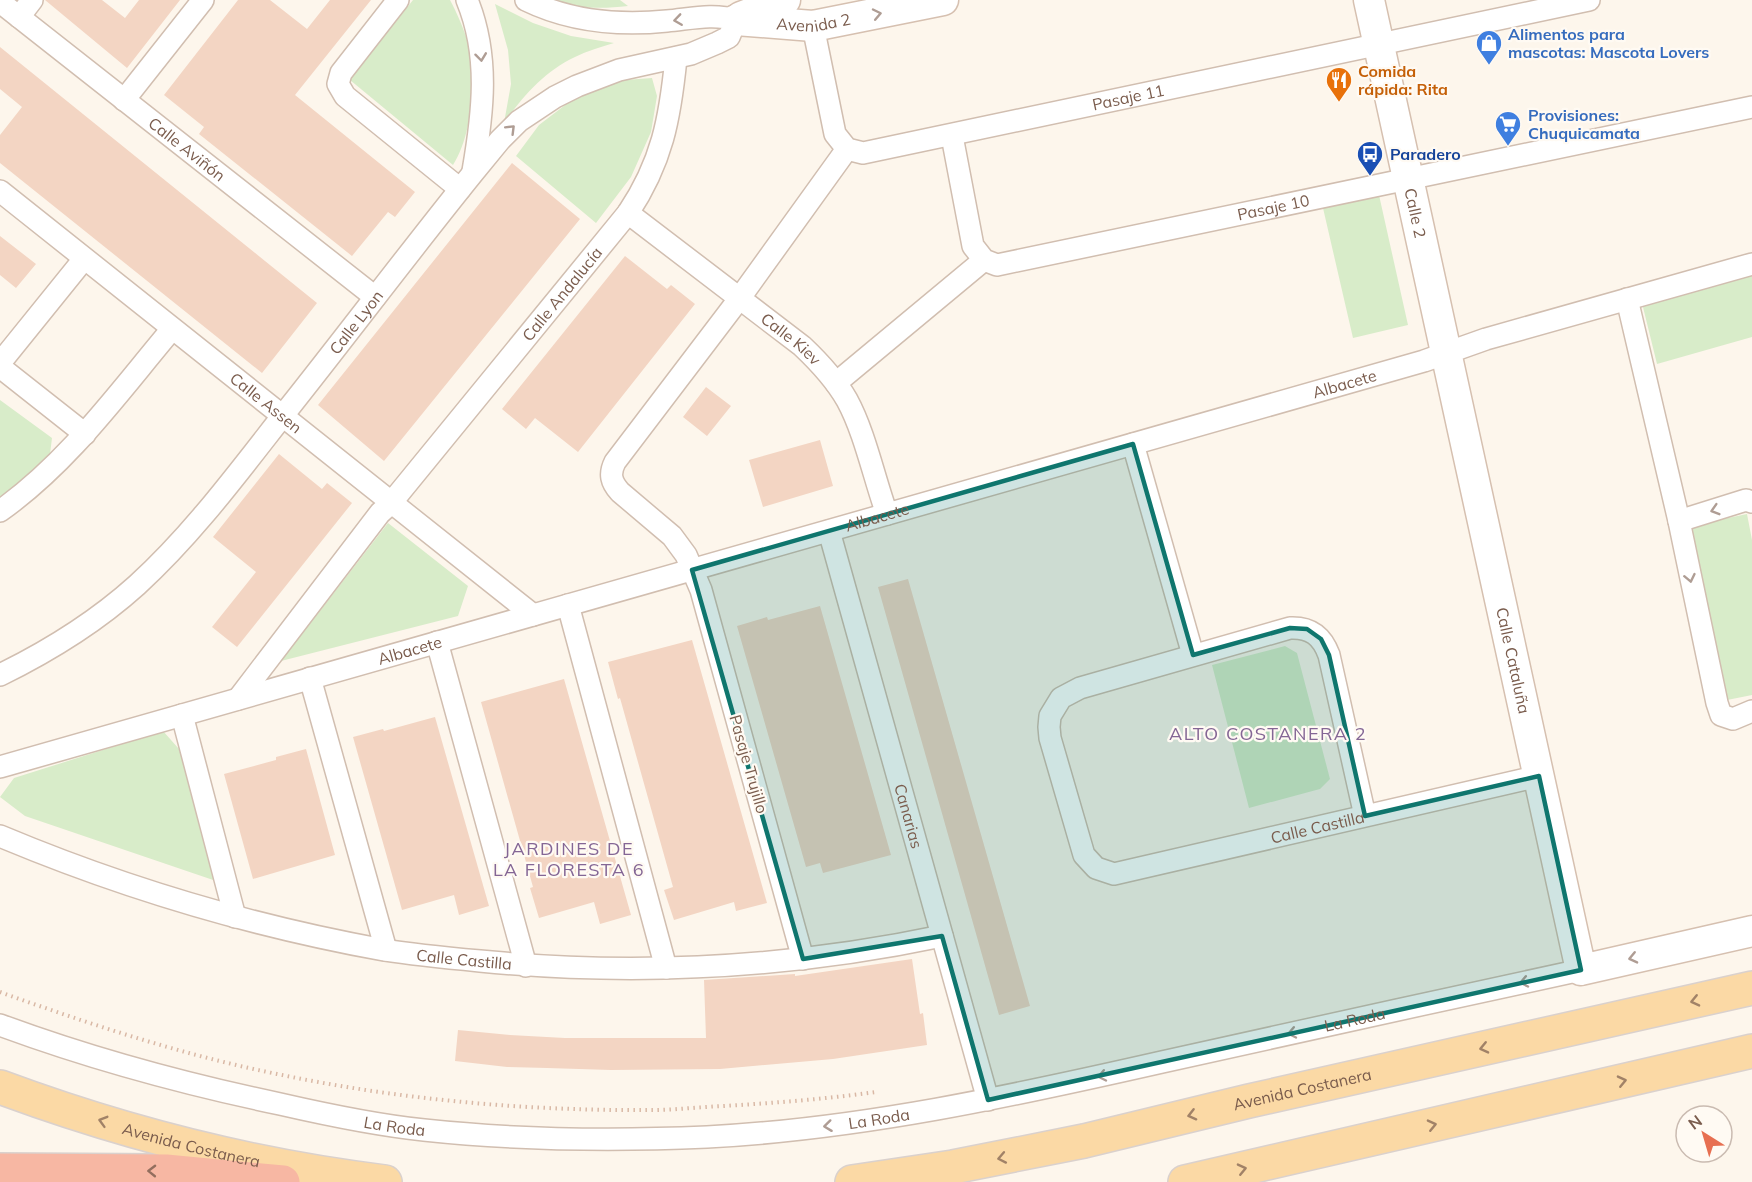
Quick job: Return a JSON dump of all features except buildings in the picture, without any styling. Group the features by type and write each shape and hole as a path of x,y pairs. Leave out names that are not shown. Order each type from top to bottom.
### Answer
{"highway":[{"path":"0,1170 166,1172 283,1182"}],"main road":[{"name":"Avenida Costanera","path":"852,1182 954,1167 1084,1141 1249,1101 1752,988"},
{"path":"1185,1182 1752,1051"},
{"name":"Avenida Costanera","path":"0,1087 123,1127 239,1157 385,1182"}],"street":[{"path":"19,17 32,0"},
{"path":"124,100 203,0"},
{"path":"398,0 341,73 338,84 345,96 466,181 483,102 483,75 477,30 467,0"},
{"path":"526,0 559,13 606,23 635,24 724,16 733,10"},
{"name":"Avenida 2","path":"733,10 785,0"},
{"name":"Avenida 2","path":"733,10 813,26 943,0"},
{"name":"Calle 2","path":"1369,0 1445,354"},
{"name":"Pasaje 11","path":"847,149 857,153 869,153 1589,0"},
{"name":"Calle Aviñón","path":"0,2 375,297"},
{"name":"Calle Lyon","path":"0,675 68,638 135,587 184,538 282,417 466,181 519,121 555,97 588,81 619,70 676,58 717,44 729,37 733,10"},
{"path":"739,298 847,149 838,140 833,126 813,26"},
{"name":"Calle Andalucía","path":"238,699 380,513 391,503 628,213 642,192 663,141 676,58"},
{"name":"Pasaje 10","path":"984,260 997,265 1003,264 1752,106"},
{"path":"836,383 984,260 973,246 952,136"},
{"name":"Calle Assen","path":"0,191 533,615"},
{"name":"Calle Kiev","path":"628,213 802,346 820,363 836,383 855,417 887,514"},
{"path":"84,259 0,365 85,434"},
{"name":"Albacete","path":"0,767 830,531 1445,354 1486,339 1627,298 1752,264"},
{"name":"Pasaje Trujillo","path":"739,298 611,470 611,478 614,486 672,536 686,555 701,590 803,959"},
{"path":"1627,298 1717,703 1721,715 1733,719 1752,711"},
{"path":"0,511 47,473 85,434 172,328"},
{"name":"Calle Cataluña","path":"1445,354 1581,969"},
{"path":"1133,444 1193,655 1290,628 1299,627 1314,633 1321,639 1329,655 1365,816"},
{"path":"1678,520 1746,500 1752,502"},
{"name":"Canarias","path":"830,531 988,1100"},
{"path":"568,605 666,968"},
{"path":"437,642 526,966"},
{"name":"Calle Castilla","path":"1193,655 1080,688 1061,698 1050,716 1050,738 1080,846 1084,855 1096,868 1105,873 1124,873 1539,776"},
{"path":"310,678 386,950"},
{"path":"182,715 235,917"},
{"name":"Calle Castilla","path":"0,836 141,890 235,917 386,950 526,966 666,968 717,966 803,959 942,936"},
{"name":"La Roda","path":"0,1025 41,1040 166,1078 338,1117 424,1130 555,1138 707,1137 855,1123 988,1100 1752,931"}],"path":[{"path":"0,992 75,1019 213,1059 282,1075 385,1092 485,1103 579,1109 654,1110 810,1101 877,1092"}],"highlighted area":[{"path":"1133,444 1193,655 1290,628 1307,629 1321,639 1329,655 1365,816 1539,776 1581,970 988,1100 942,936 803,959 692,570"}],"green space":[{"path":"413,0 450,0 468,43 472,72 471,106 465,138 453,165 350,80"},
{"path":"553,0 620,0 628,6 590,8"},
{"path":"495,4 533,23 571,36 614,43 580,55 554,69 527,94 504,123 511,84 508,50"},
{"path":"652,78 657,96 651,132 631,177 596,223 516,156 539,125 573,99 611,81"},
{"path":"1379,195 1408,325 1353,338 1323,208"},
{"path":"1752,272 1752,337 1657,364 1642,303"},
{"path":"0,400 52,438 50,454 0,500"},
{"path":"1747,514 1752,540 1752,695 1727,700 1690,526"},
{"path":"388,523 468,586 458,616 281,661"},
{"path":"1285,646 1297,653 1330,779 1320,789 1249,808 1212,665"},
{"path":"163,731 179,749 219,882 25,816 0,797 14,778"}],"place":[{"name":"Alimentos para mascotas: Mascota Lovers","path":"1489,66"},
{"name":"Comida rápida: Rita","path":"1339,103"},
{"name":"Provisiones: Chuquicamata","path":"1508,147"},
{"name":"Paradero","path":"1370,177"}],"district":[{"name":"ALTO COSTANERA 2","path":"1268,733"},
{"name":"JARDINES DE LA FLORESTA 6","path":"569,858"}]}
